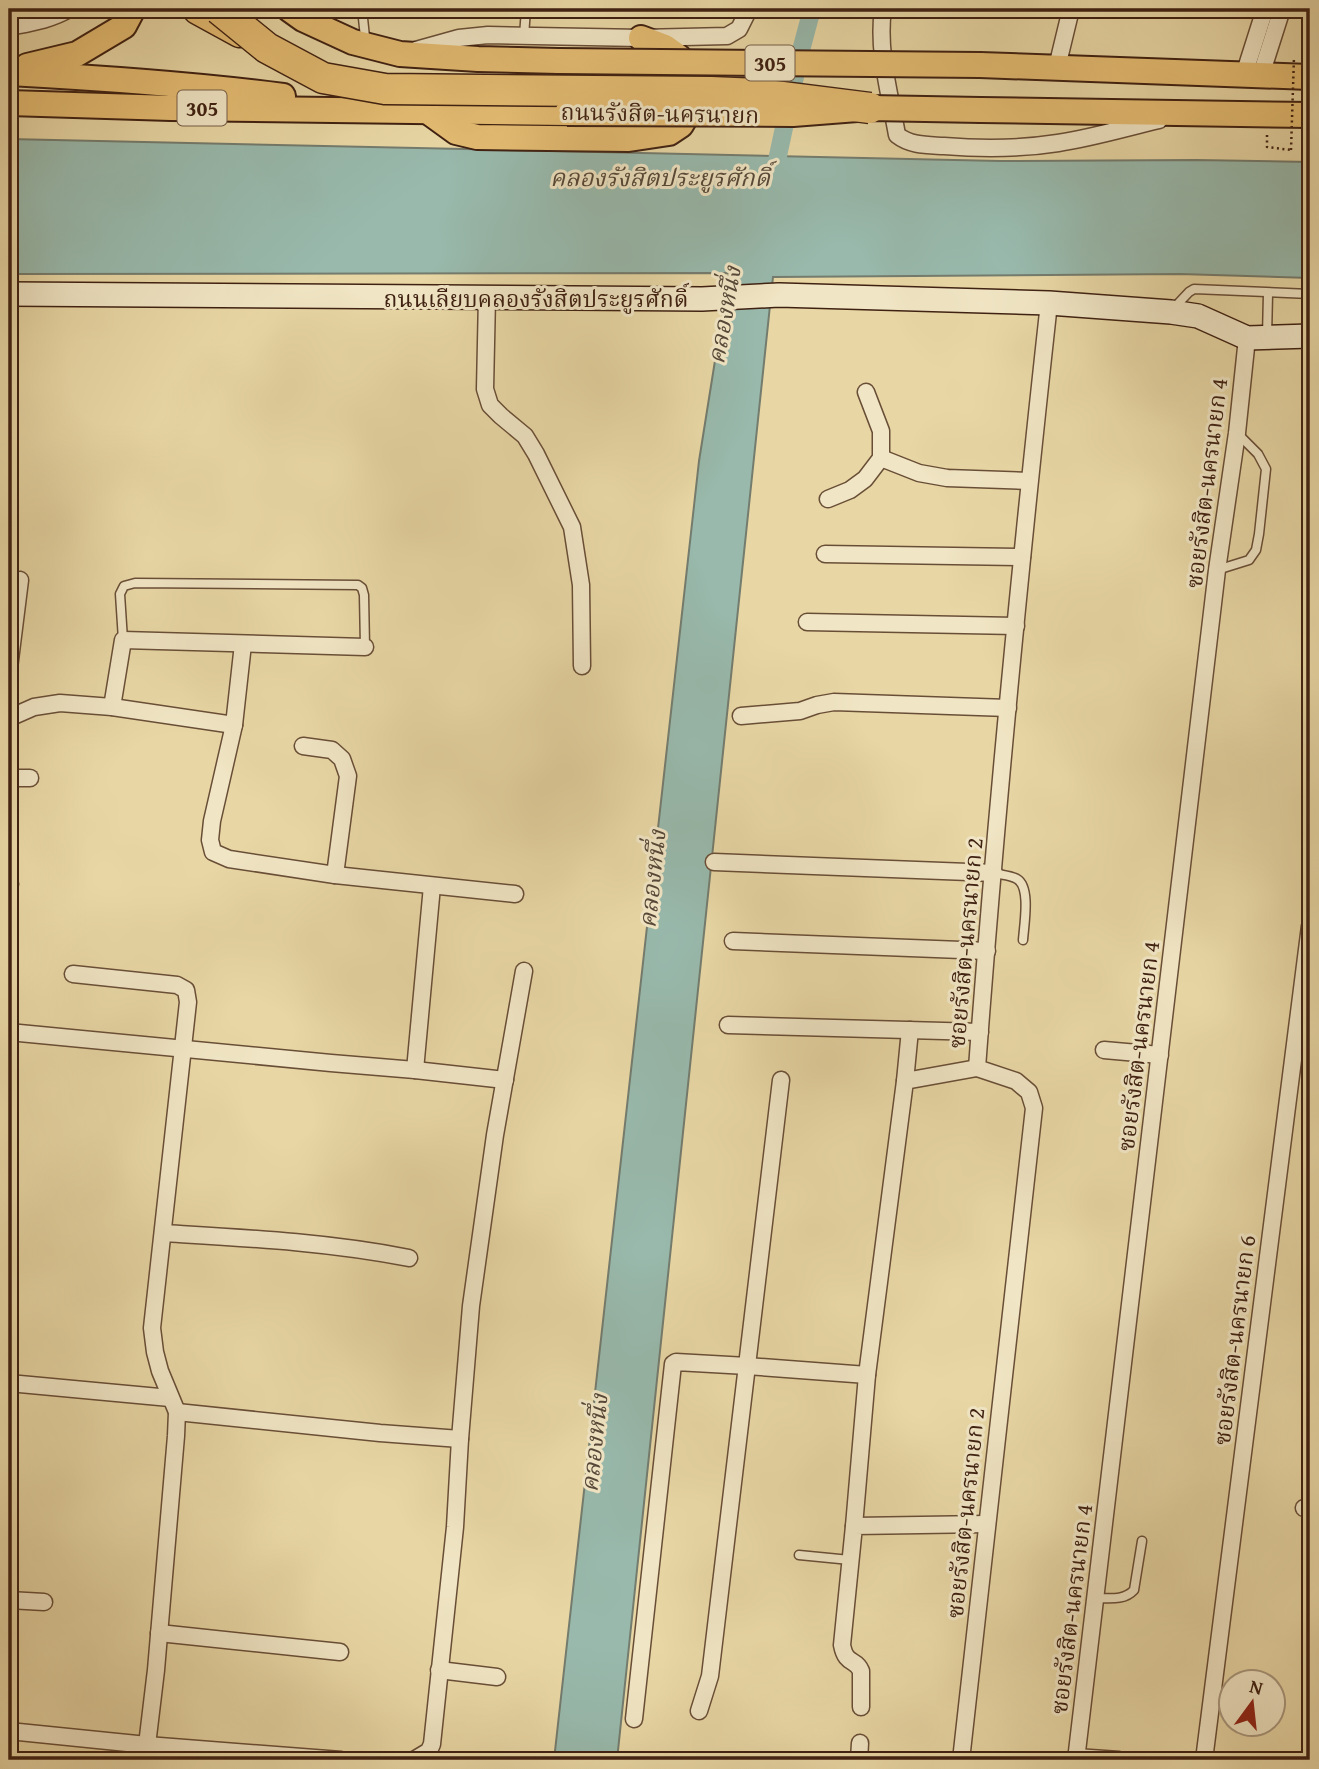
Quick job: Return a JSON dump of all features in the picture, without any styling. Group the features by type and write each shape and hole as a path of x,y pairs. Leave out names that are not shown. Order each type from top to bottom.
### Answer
{"highway":[{"path":"198,9 259,42"},
{"path":"219,9 267,48 323,78 384,89 711,92 771,95 870,108"}],"main road":[{"path":"9,72 77,54 124,26 133,9"},
{"path":"289,9 303,19 353,41 400,54"},
{"path":"427,111 456,132 477,137 629,139 669,133 681,125 688,113 690,85 680,58 665,47 641,38"},
{"name":"305","path":"400,54 478,60 980,65 1310,76"},
{"path":"9,72 217,87 395,110"},
{"name":"ถนนรังสิต-นครนายก","path":"9,103 567,113 793,114 870,108 1310,115"}],"street":[{"path":"9,27 34,22 69,9"},
{"path":"400,54 459,38 488,34 641,38 727,36 739,29 749,9"},
{"path":"883,9 882,46 897,135 904,141 976,149 1025,147 1059,143 1192,113"},
{"path":"1057,67 1071,9"},
{"path":"1253,75 1265,9"},
{"path":"1253,75 1282,9"},
{"name":"ถนนเลียบคลองรังสิตประยูรศักดิ์","path":"9,294 702,299 779,295 1049,303 1198,316 1257,338 1310,336"},
{"path":"487,297 485,389 490,405 525,436 572,527 581,585 582,666"},
{"name":"ซอยรังสิต-นครนายก 2","path":"961,1760 1034,1108 1029,1092 1016,1082 977,1068 1029,481 1049,303"},
{"name":"ซอยรังสิต-นครนายก 4","path":"1076,1758 1217,570 1237,433 1257,338"},
{"path":"828,499 850,490 865,479 881,458 881,431 866,391"},
{"path":"881,458 919,473 947,478 1029,481"},
{"path":"825,554 1023,557"},
{"path":"9,668 20,580"},
{"path":"807,622 1016,626"},
{"path":"112,707 123,640 365,647"},
{"path":"243,644 234,724 212,821 210,840 213,852 229,859 335,875 515,894"},
{"path":"741,716 800,711 834,702 1008,708"},
{"path":"9,718 34,707 60,703 112,707 234,724"},
{"path":"303,746 332,750 342,759 348,776 335,875"},
{"path":"9,778 30,778"},
{"path":"714,862 994,873"},
{"path":"415,1070 432,886"},
{"name":"ซอยรังสิต-นครนายก 6","path":"1204,1760 1310,926"},
{"path":"733,941 987,951"},
{"path":"414,1760 429,1751 432,1744 455,1527 471,1306 495,1135 524,971"},
{"path":"73,974 177,985 186,990 188,1002 152,1328 157,1361 174,1405 176,1436 148,1745"},
{"path":"728,1025 980,1032"},
{"path":"861,1707 861,1671 859,1666 848,1660 842,1645 867,1376 910,1030"},
{"path":"9,1032 505,1080"},
{"path":"1104,1050 1160,1055"},
{"path":"905,1081 977,1068"},
{"path":"699,1710 710,1676 781,1080"},
{"path":"163,1233 311,1244 409,1258"},
{"path":"634,1719 671,1366 676,1362 867,1376"},
{"path":"9,1383 380,1433 460,1439"},
{"path":"854,1525 987,1524"},
{"path":"9,1600 44,1602"},
{"path":"159,1633 340,1652"},
{"path":"439,1670 497,1677"},
{"path":"9,1731 341,1760"},
{"path":"859,1760 860,1743"},
{"path":"1076,1758 1119,1760"}],"lane":[{"path":"362,9 365,37 372,47"},
{"path":"524,36 526,9"},
{"path":"1171,312 1194,289 1310,294"},
{"path":"1257,338 1268,293"},
{"path":"1217,570 1248,560 1256,550 1259,534 1266,468 1258,454 1237,433"},
{"path":"123,640 120,594 124,586 135,583 358,585 364,595 365,647"},
{"path":"994,873 1021,880 1026,890 1023,940"},
{"path":"1095,1598 1124,1598 1134,1590 1142,1541"},
{"path":"799,1555 850,1560"}],"path":[{"path":"1268,114 1266,147 1291,150 1294,57"}],"water":[{"name":"คลองรังสิตประยูรศักดิ์","path":"9,139 1000,161 1310,162 1310,278 1180,274 773,277 617,1760 554,1760 699,461 729,273 9,274"}],"waterway":[{"name":"คลองหนึ่ง","path":"773,179 812,9"}]}
